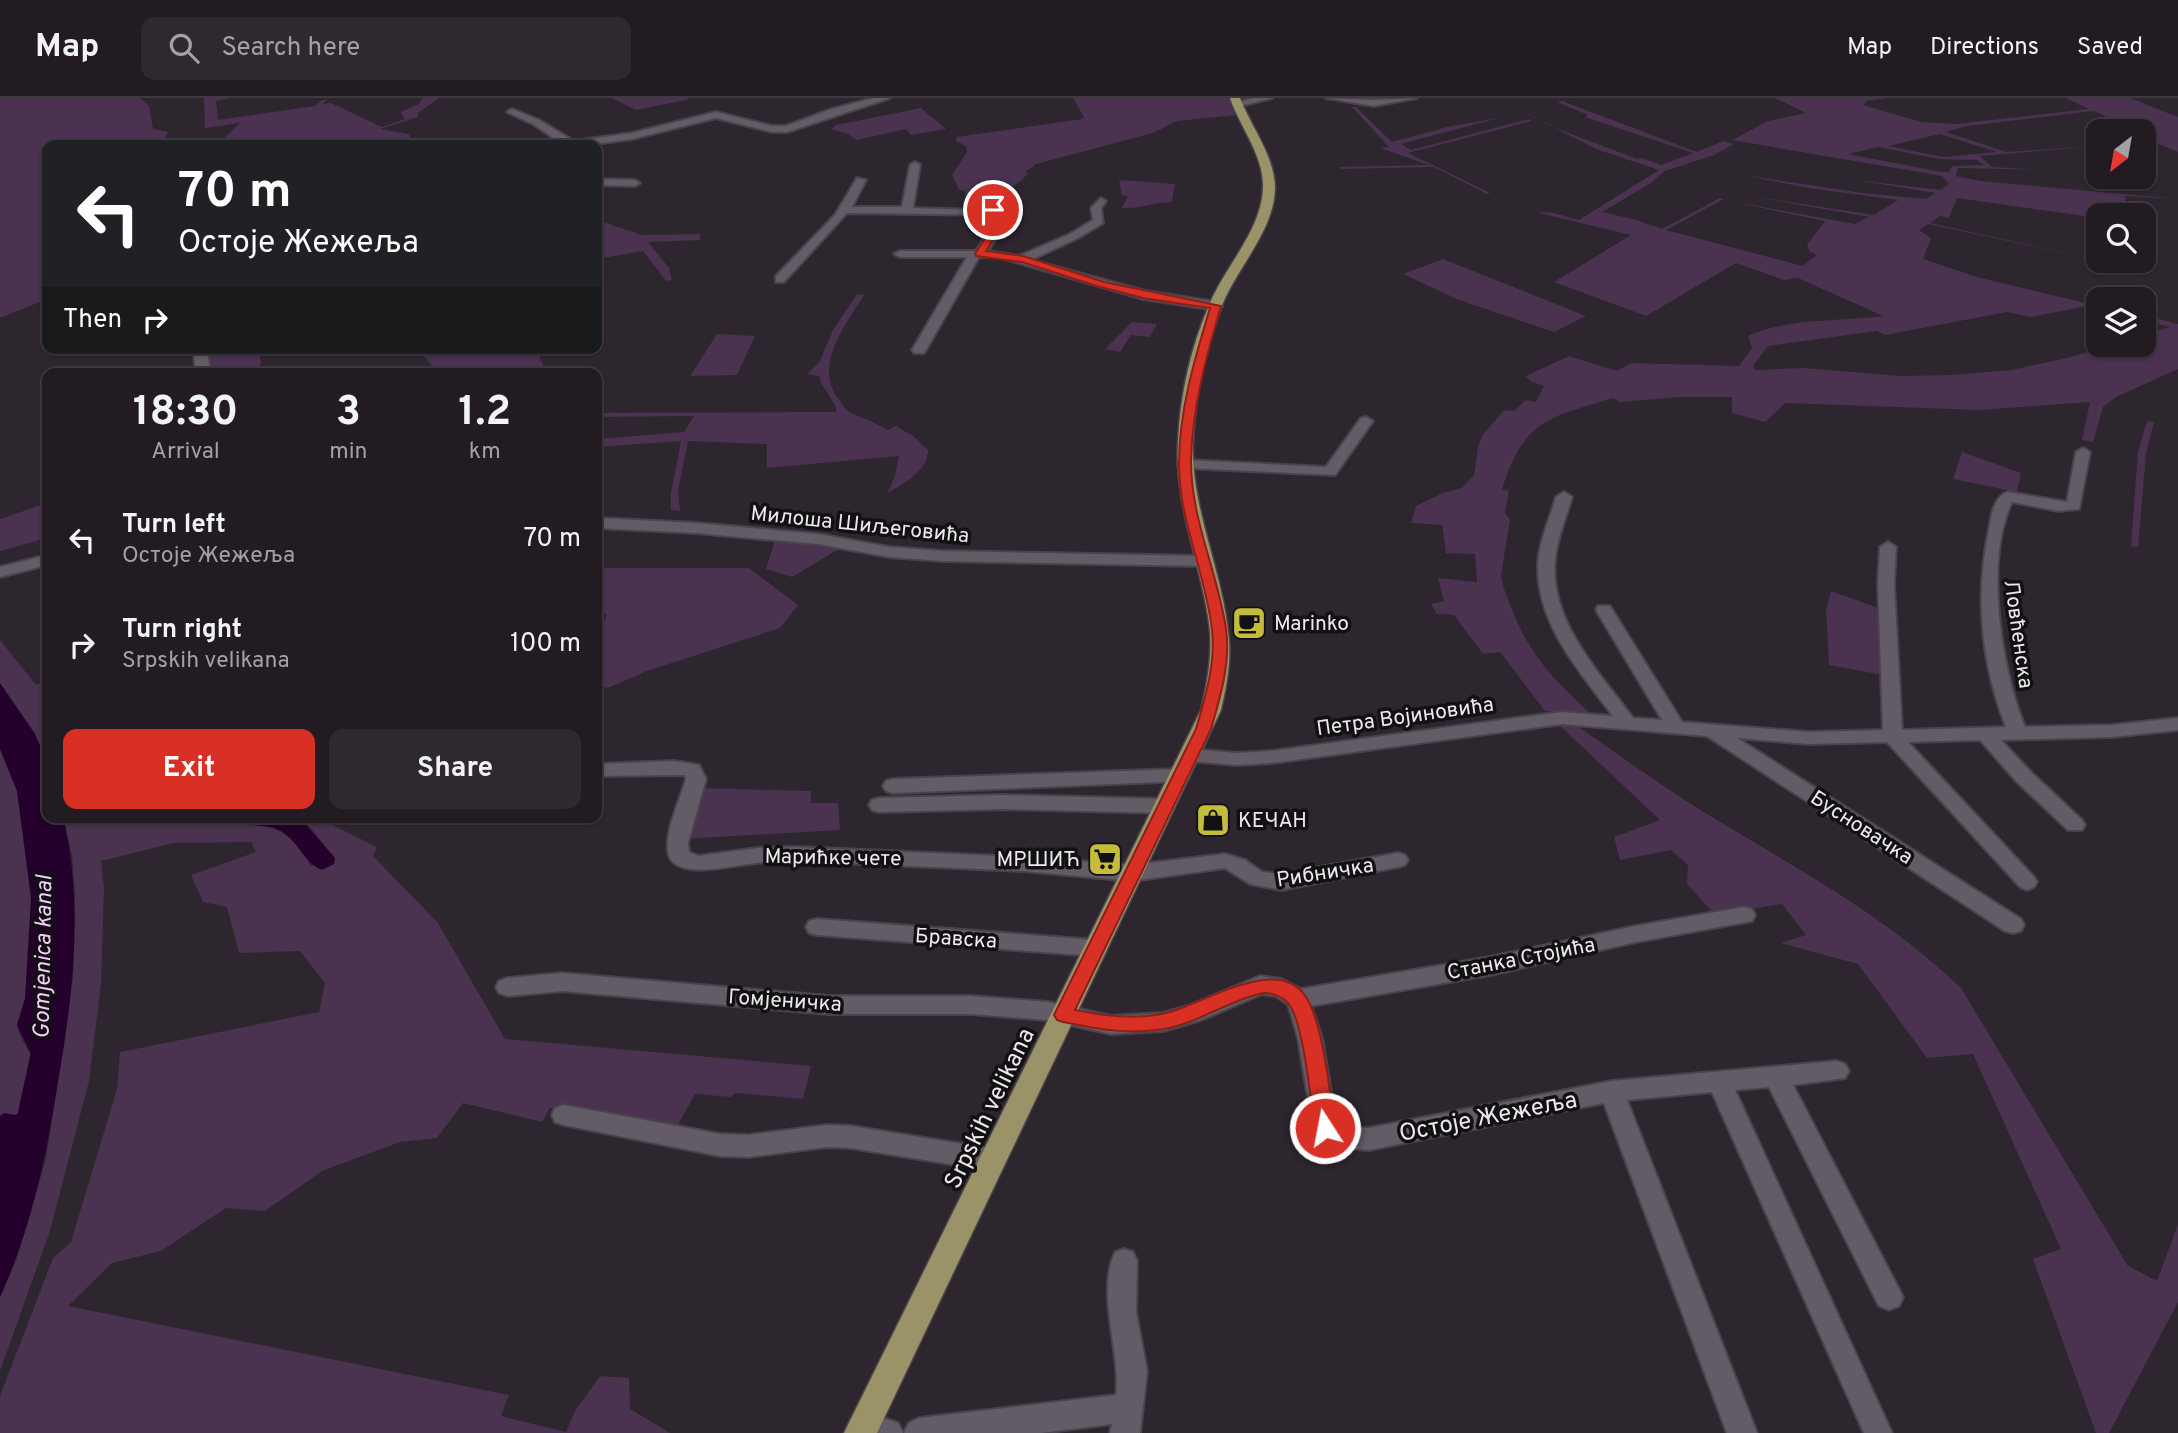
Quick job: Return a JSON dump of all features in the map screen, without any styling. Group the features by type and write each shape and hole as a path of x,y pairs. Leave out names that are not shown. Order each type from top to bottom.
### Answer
{"main road":[{"name":"Srpskih velikana","path":"870,1431 993,1160 1210,710 1220,652 1216,608 1194,528 1185,464 1194,380 1216,306 1268,199 1267,169 1236,101"}],"street":[{"path":"602,140 632,136 716,115 772,129 787,128 835,111 885,98"},
{"path":"1236,101 1267,98"},
{"path":"1331,98 1381,103 1412,98"},
{"path":"512,112 536,122 563,140"},
{"path":"906,209 915,165"},
{"path":"780,279 845,210 859,189 860,180"},
{"path":"602,182 635,183"},
{"path":"1023,259 1074,236 1099,221 1096,208 1101,201"},
{"path":"845,210 906,209 1006,213 1002,223 977,254 919,350"},
{"path":"900,254 977,254 1023,259 1110,287 1216,306"},
{"path":"201,355 202,368"},
{"path":"1185,464 1330,472 1366,421"},
{"name":"Ловћенска","path":"2018,734 2003,688 1990,613 1988,581 1996,533 2003,503 2008,497 2074,506 2083,452"},
{"path":"1564,498 1546,562 1546,583 1553,607 1575,651 1626,722"},
{"name":"Милоша Шиљеговића","path":"602,523 696,528 818,539 889,552 942,556 1203,561"},
{"path":"1888,547 1886,584 1893,737 2027,882"},
{"path":"0,572 42,561"},
{"path":"1604,610 1621,644 1652,686 1675,726"},
{"name":"Петра Војиновића","path":"1190,755 1225,758 1272,757 1562,718 1809,738 2141,730 2178,724"},
{"name":"Бусновачка","path":"1711,729 2013,925"},
{"path":"1986,734 2023,776 2074,825"},
{"name":"Марићке чете","path":"602,770 674,767 692,770 696,779 678,850 679,856 696,864 758,855 795,854 1024,864 1132,873"},
{"path":"893,786 1179,776"},
{"path":"879,806 1002,802 1164,806"},
{"name":"Рибничка","path":"1132,873 1225,861 1238,865 1257,879 1281,882 1398,860"},
{"name":"Станка Стојића","path":"1298,999 1490,965 1636,934 1744,915"},
{"name":"Бравска","path":"817,927 1096,948"},
{"name":"Гомјеничка","path":"507,987 562,982 829,1005 971,1005 1063,1015"},
{"path":"1063,1015 1111,1025 1163,1022 1193,1014 1260,985 1281,988 1298,999"},
{"name":"Остоје Жежеља","path":"1298,999 1310,1038 1325,1128 1341,1137 1369,1139 1418,1131 1612,1091 1837,1071"},
{"path":"1777,1078 1889,1297"},
{"path":"1719,1081 1878,1431"},
{"path":"1612,1091 1742,1433"},
{"path":"564,1115 720,1145 761,1145 827,1136 851,1137 993,1160"},
{"path":"919,1433 1127,1420 1133,1366 1125,1338 1122,1312 1124,1261"}],"shaded area":[{"path":"0,98 140,98 149,106 153,129 168,132 164,140 42,140 42,301 0,318"},
{"path":"204,98 230,98 216,101 218,120 315,106 327,99 323,104 331,103 382,127 405,119 400,112 419,104 423,98 439,98 418,113 418,117 380,129 409,134 411,140 223,140 240,123 205,128"},
{"path":"612,98 688,98 690,99 636,110"},
{"path":"1073,98 1230,98 1237,115 1177,121 1153,133 1036,164 1025,172 1029,173 1021,180 1000,193 965,195 965,191 959,190 952,175 967,152 966,146 956,141 956,137 1082,119 1084,117"},
{"path":"1775,98 1887,98 1867,101 1863,105 1921,122 1956,124 2089,109 2066,98 2130,98 2178,117 2178,152 2156,143 2156,119 2111,119 2094,111 1967,126 1946,132 2006,152 2086,147 1980,156 1992,167 2041,170 1958,168 1956,176 1980,181 2178,199 2124,196 2127,203 2086,203 2086,216 1957,198 1949,218 1940,216 1930,223 2086,257 1928,224 1919,230 1931,238 1923,259 1977,277 2086,303 2086,308 2031,317 2007,312 1885,335 1877,331 1768,346 1753,366 1756,370 1803,368 1899,376 1951,375 2011,370 2086,352 2086,357 2156,357 2156,331 2170,327 2156,323 2156,318 2178,324 2178,369 2116,397 2103,407 2093,442 2082,440 2090,402 1980,410 1785,403 1765,422 1732,413 1732,397 1680,397 1620,402 1613,398 1542,424 1520,448 1502,489 1509,491 1505,513 1510,520 1501,575 1525,638 1543,664 1589,712 1545,711 1500,652 1483,654 1454,615 1437,614 1431,604 1444,601 1438,578 1477,582 1475,554 1446,553 1442,525 1411,523 1416,506 1443,493 1462,488 1474,475 1482,436 1504,410 1514,411 1526,400 1536,402 1544,386 1530,381 1526,376 1569,356 1617,371 1631,363 1739,366 1752,348 1748,336 1764,330 1797,323 1883,316 1798,278 1784,280 1736,263 1646,316 1554,282 1631,235 1539,213 1550,212 1579,220 1659,170 1596,149 1506,103 1558,129 1637,159 1642,158 1661,165 1693,153 1585,117 1588,115 1557,102 1562,101 1697,152 1723,141 1734,144 1714,155 1665,171 1651,183 1602,212 1662,229 1720,198 1724,199 1666,230 1803,266 1817,255 1810,252 1807,245 1825,221 1729,201 1855,224 1869,217 1743,195 1874,215 1898,200 1808,188 1743,175 1862,193 1926,199 1935,193 1856,180 1941,190 1949,184 1942,176 1732,140 1768,121 1806,113","holes":["1940,134 1997,152 1943,157 1888,146","1879,147 1939,159 1977,160 1984,165 1952,166 1949,172 1942,172 1848,154"]},
{"path":"1352,107 1356,107 1392,142 1451,126 1499,118 1401,144 1411,150 1529,119 1532,121 1408,153 1490,193 1487,194 1434,167 1341,169 1339,167 1429,165 1380,148 1389,147"},
{"path":"921,108 946,129 911,135 906,129 856,140 848,134 831,129 836,125"},
{"path":"1119,180 1175,184 1172,202 1122,208 1128,196 1122,195"},
{"path":"602,222 642,235 700,234 700,240 648,242 669,268 672,280 666,281 643,251 602,258 602,241 606,240 602,237"},
{"path":"1443,259 1586,316 1554,332 1459,300 1403,274"},
{"path":"857,294 864,295 835,345 830,359 831,386 848,411 887,430 896,426 913,436 928,450 924,465 919,471 887,494 895,476 899,456 767,468 767,444 688,441 678,491 680,511 671,510 671,493 681,441 602,447 602,439 684,432 694,416 602,417 602,413 837,412 819,376 807,374 820,361 833,330"},
{"path":"1132,322 1157,324 1150,337 1131,335 1120,352 1105,349"},
{"path":"717,334 755,336 737,375 690,376"},
{"path":"205,354 260,354 261,365 254,368 205,368 208,366"},
{"path":"418,354 538,354 544,368 433,368 426,358"},
{"path":"2147,421 2154,422 2146,454 2138,547 2131,546 2138,452"},
{"path":"1962,452 2021,473 2017,492 1953,479"},
{"path":"42,505 42,539 0,551 0,519"},
{"path":"776,537 844,546 792,577 766,569"},
{"path":"602,568 749,568 798,605 780,628 647,671 608,688 602,686 602,627 607,614 602,614"},
{"path":"1831,591 1881,609 1883,675 1829,665 1826,610"},
{"path":"0,640 36,685 42,682 42,750 35,734 0,683"},
{"path":"1570,721 1689,803 1871,915 1961,988 2128,1266 2157,1281 2178,1224 2178,1302 2109,1433 2096,1433 2033,1259 2061,1249 1973,1054 1927,1058 1858,964 1781,943 1806,935 1782,904 1715,915 1687,884 1688,865 1671,850 1620,860 1614,837 1660,820 1556,722"},
{"path":"0,749 17,791 34,895 25,999 17,1025 40,1076 34,1098 24,1112 0,1118"},
{"path":"698,788 811,791 811,803 838,803 840,830 683,839"},
{"path":"64,823 238,823 269,827 284,834 311,866 335,858 306,823 328,823 377,847 373,856 438,923 505,1039 811,1066 803,1099 736,1093 730,1097 695,1094 674,1132 550,1108 542,1122 463,1103 437,1138 400,1142 322,1171 265,1211 226,1208 161,1251 112,1263 68,1306 509,1395 501,1416 566,1432 575,1411 600,1376 629,1378 630,1409 670,1433 0,1433 0,1396 53,1258 71,1242 117,1089 120,1052 319,1012 325,983 300,951 239,953 227,907 203,902 191,875 256,852 251,842 173,843 101,861 104,889 101,984 89,1081 50,1231 0,1371 0,1297 16,1261 46,1159 73,978 75,896 72,855"}],"water":[{"path":"0,683 35,734 42,750 42,823 64,823 75,916 68,1016 48,1138 29,1218 0,1297 0,1116 4,1113 15,1115 24,1112 39,1091 40,1072 17,1025 25,999 31,898 17,791 0,749"},
{"path":"240,823 304,823 335,858 334,864 322,870 316,867 281,831"}],"waterway":[{"name":"Gomjenica kanal","path":"24,1126 41,1047"}],"place":[{"name":"Marinko","path":"1249,623"},
{"name":"КЕЧАН","path":"1213,820"},
{"name":"МРШИЋ","path":"1105,859"}],"route":[{"path":"993,210 1006,213 980,254 1023,259 1143,295 1216,306 1194,380 1185,464 1194,528 1211,587 1220,632 1216,688 1203,729 1063,1015 1111,1025 1163,1022 1193,1014 1260,985 1281,988 1298,999 1310,1038 1325,1128"}]}
